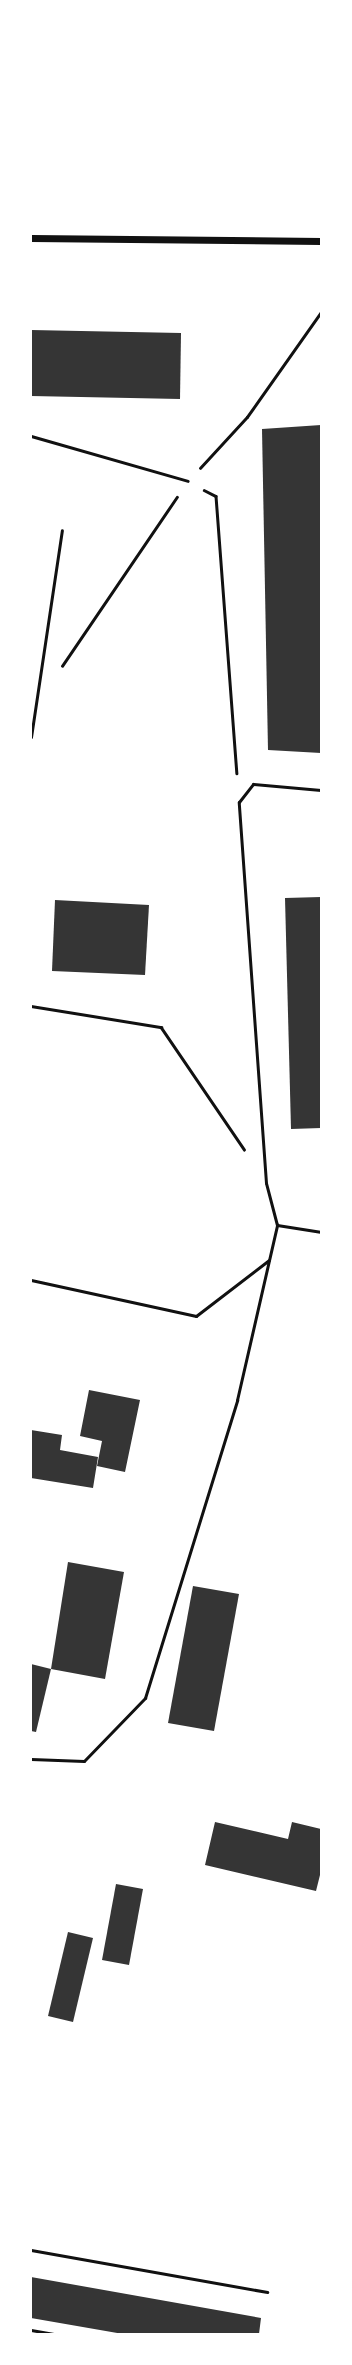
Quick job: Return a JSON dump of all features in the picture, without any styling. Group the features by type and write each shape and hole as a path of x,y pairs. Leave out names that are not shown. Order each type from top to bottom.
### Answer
{"street":[{"path":"31,238 321,241"}],"lane":[{"path":"31,436 188,482"},
{"path":"31,737 62,530"},
{"path":"31,1759 84,1761 145,1698 237,1400 277,1224 266,1183 239,802 253,784 321,790"},
{"path":"277,1224 321,1232"},
{"path":"31,1280 196,1316 269,1260"},
{"path":"31,2250 267,2292"},
{"path":"31,2330 54,2334"}],"path":[{"path":"58,671 188,482 247,417 321,312"},
{"path":"188,482 216,496 239,802"},
{"path":"31,1006 161,1027 244,1150"}],"building":[{"path":"31,330 181,333 180,399 31,396"},
{"path":"321,425 321,753 268,750 262,429"},
{"path":"321,897 321,1128 291,1129 285,898"},
{"path":"55,900 149,905 145,975 52,971"},
{"path":"89,1390 140,1400 125,1472 97,1466 102,1441 80,1436"},
{"path":"31,1430 62,1435 60,1450 98,1457 93,1488 31,1478"},
{"path":"68,1562 124,1572 105,1679 51,1669"},
{"path":"193,1586 239,1594 214,1731 168,1723"},
{"path":"31,1664 51,1669 36,1732 31,1731"},
{"path":"215,1822 288,1839 292,1822 321,1829 321,1871 316,1891 205,1865"},
{"path":"116,1884 143,1889 129,1965 102,1960"},
{"path":"68,1932 93,1938 73,2022 48,2016"},
{"path":"31,2277 261,2318 259,2334 123,2334 31,2318"}]}
